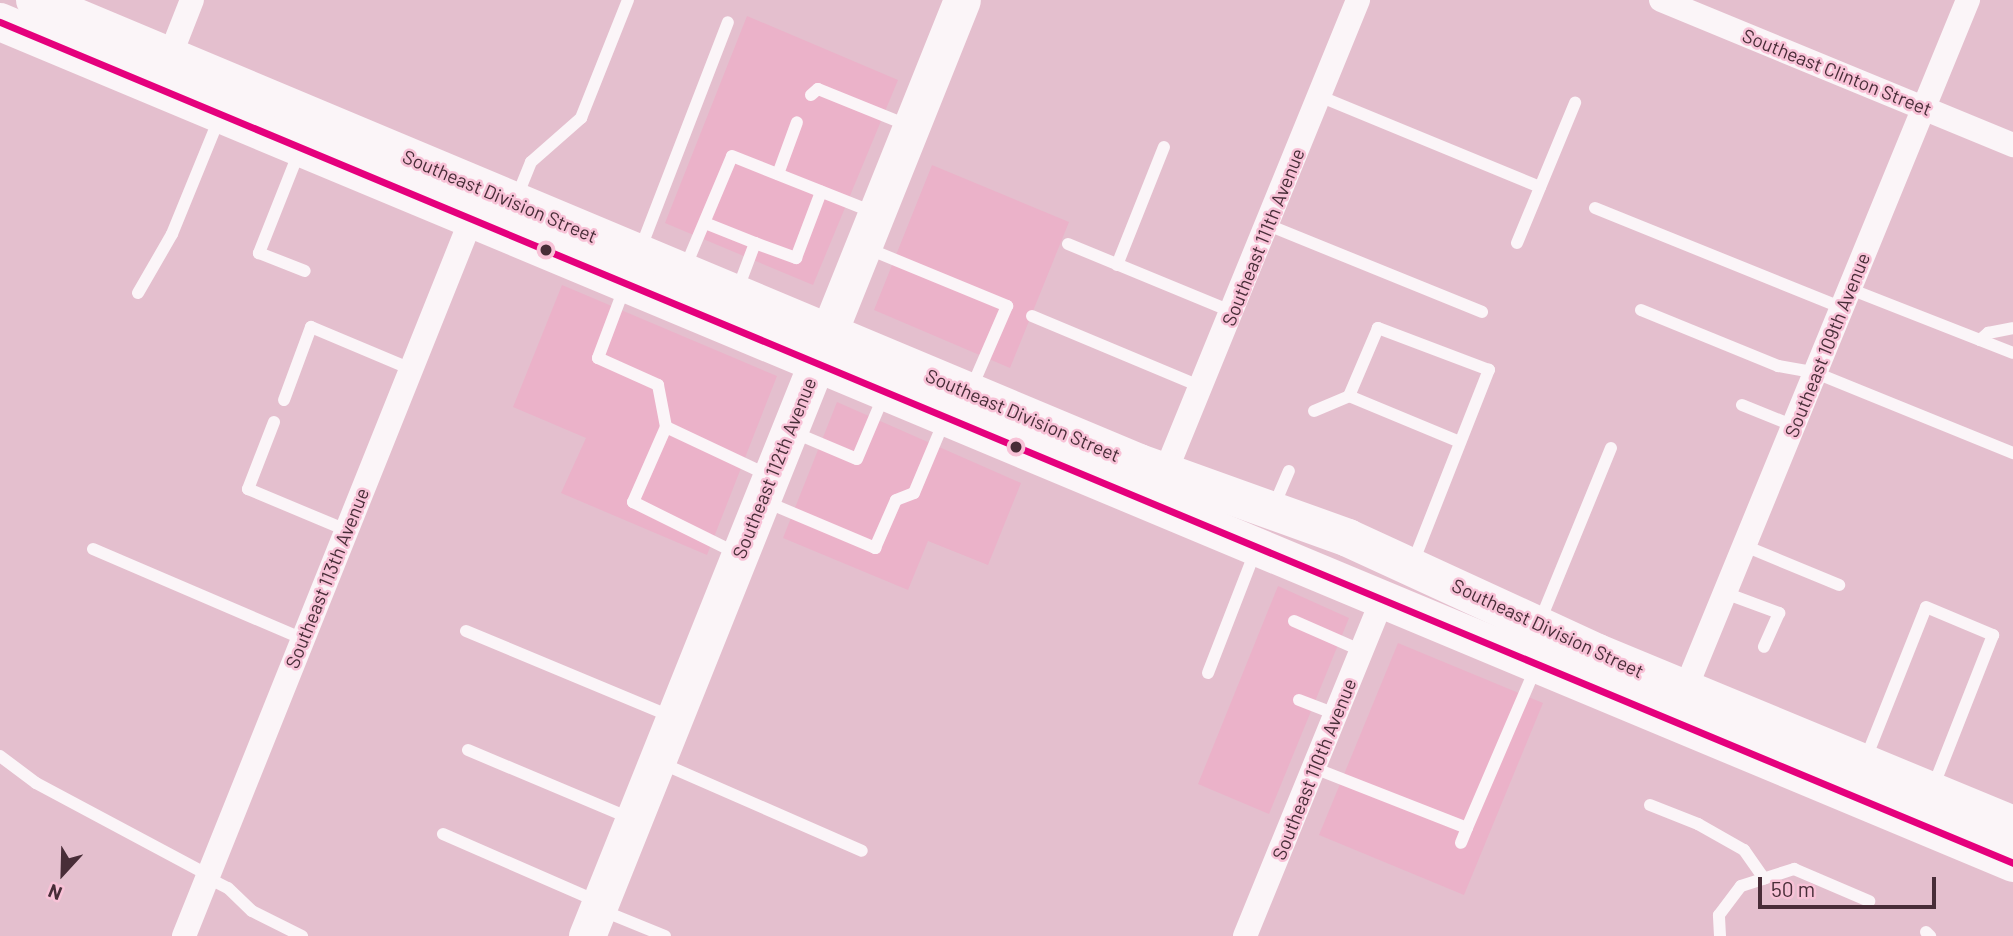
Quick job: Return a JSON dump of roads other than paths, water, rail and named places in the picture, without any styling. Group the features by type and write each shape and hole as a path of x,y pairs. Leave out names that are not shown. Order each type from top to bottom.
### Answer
{"main road":[{"name":"Southeast Division Street","path":"35,0 515,202 632,269 683,272 736,294 885,394 957,406 1272,510 1412,565 1685,690 2013,825"},
{"name":"Southeast 112th Avenue","path":"595,916 962,0"},
{"name":"Southeast Division Street","path":"0,22 471,220 632,269 957,406 1256,549 2013,863"},
{"path":"1382,601 1402,586 1517,630 1539,625"},
{"path":"1634,705 1685,690"}],"street":[{"path":"170,56 192,0"},
{"name":"Southeast 111th Avenue","path":"1164,473 1233,312 1358,0"},
{"name":"Southeast Clinton Street","path":"1661,0 2013,145"},
{"name":"Southeast 109th Avenue","path":"1685,690 1968,0"},
{"name":"Southeast 113th Avenue","path":"184,936 471,220"},
{"name":"Southeast 110th Avenue","path":"1245,936 1382,601"}],"lane":[{"path":"515,202 531,162 581,118 628,0"},
{"path":"728,23 598,358 658,385 666,427 633,502 738,554"},
{"path":"811,95 818,89 911,127"},
{"path":"1320,96 1540,187"},
{"path":"1517,243 1575,103"},
{"path":"138,293 172,234 220,115"},
{"path":"778,174 797,122"},
{"path":"1117,265 1164,147"},
{"path":"301,148 259,253 305,271"},
{"path":"683,272 732,156 876,213"},
{"path":"705,223 796,258 821,192"},
{"path":"1595,208 1846,298 2013,353"},
{"path":"1268,225 1482,312"},
{"path":"736,294 755,243"},
{"path":"1068,244 1233,312"},
{"path":"666,427 765,488 875,548 896,500 914,493 1007,306 862,246"},
{"path":"1641,310 1779,366 1816,373 2013,453"},
{"path":"1032,316 1202,387"},
{"path":"284,400 311,327 411,369"},
{"path":"1314,411 1349,396 1378,328 1489,370 1412,565"},
{"path":"1980,340 1988,333 2013,328"},
{"path":"789,430 857,459 885,394"},
{"path":"1349,396 1460,442"},
{"path":"1742,405 1794,426"},
{"path":"274,422 248,489 346,530"},
{"path":"1539,625 1611,448"},
{"path":"1272,510 1290,471"},
{"path":"1745,545 1839,585"},
{"path":"93,548 303,639"},
{"path":"1208,673 1256,549"},
{"path":"1726,593 1779,614 1764,647"},
{"path":"1864,763 1926,607 1993,635 1931,790"},
{"path":"1294,621 1362,651"},
{"path":"466,631 674,718"},
{"path":"1461,843 1536,666"},
{"path":"1299,700 1336,714"},
{"path":"468,750 633,820"},
{"path":"0,756 36,783 228,888 252,911 302,936"},
{"path":"656,761 862,851"},
{"path":"1314,768 1467,828"},
{"path":"1650,805 1698,824 1744,850 1764,879"},
{"path":"443,835 595,916 665,936"},
{"path":"1720,936 1719,915 1741,886 1794,869 1869,901"}]}
